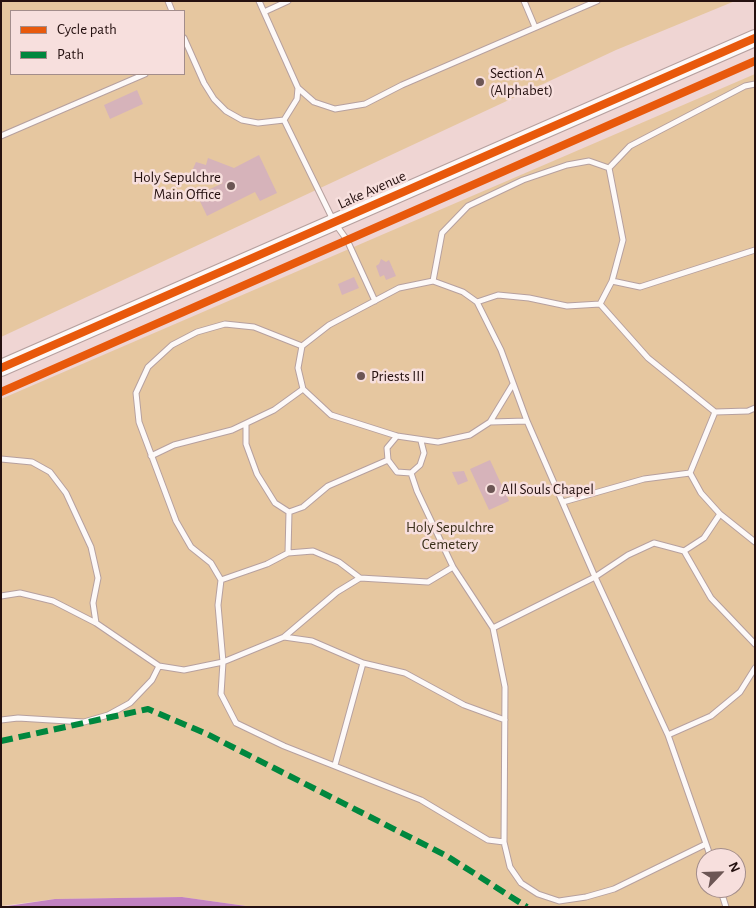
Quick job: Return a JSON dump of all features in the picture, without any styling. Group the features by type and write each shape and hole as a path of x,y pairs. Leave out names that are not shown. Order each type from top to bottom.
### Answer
{"main road":[{"name":"Lake Avenue","path":"1,368 755,38"}],"lane":[{"path":"259,1 298,88 314,102 335,109 365,104 402,85 597,1"},
{"path":"264,12 288,1"},
{"path":"524,1 535,27"},
{"path":"185,40 204,83 214,99 226,111 242,120 258,123 284,120"},
{"path":"185,57 191,54"},
{"path":"1,136 143,75"},
{"path":"609,168 630,146 745,86 755,84"},
{"path":"284,120 297,99 298,88"},
{"path":"284,120 334,222 347,240 375,301"},
{"path":"433,280 442,233 468,206 523,180 567,165 589,161 609,168"},
{"path":"600,304 612,281 623,240 609,168"},
{"path":"612,281 640,287 755,250"},
{"path":"513,384 490,422 470,434 438,442 421,441 397,436 331,415 302,388 298,368 302,346 328,324 399,288 433,280 462,292 476,302 501,350 527,421 595,577 668,735 707,848"},
{"path":"476,302 498,295 529,298 567,306 600,304"},
{"path":"600,304 648,358 716,412 748,411 755,408"},
{"path":"302,346 254,327 226,324 197,332 172,345 148,367 136,393 138,422 176,521 191,547 211,563 221,580 218,605 223,662 220,694 236,723 284,746 335,764 421,800 488,840 504,842"},
{"path":"151,456 174,445 232,430 246,424 274,410 302,388"},
{"path":"690,473 716,412"},
{"path":"490,422 527,421"},
{"path":"246,424 246,444 257,474 274,503 289,512"},
{"path":"397,436 387,448 388,460 397,472 411,473 420,465 424,453 421,441"},
{"path":"1,459 32,462 50,472 66,493 91,547 98,578 93,603 96,623"},
{"path":"289,512 303,507 328,486 388,460"},
{"path":"411,473 417,491 453,567 493,628 505,687 504,842 510,867 520,882 538,894 559,901 586,897 614,889 706,844"},
{"path":"563,502 644,479 690,473"},
{"path":"690,473 701,493 720,514 755,542"},
{"path":"288,553 289,512"},
{"path":"684,551 704,538 720,514"},
{"path":"493,628 595,577 628,555 654,543 684,551 711,598 755,644"},
{"path":"221,580 267,564 288,553 313,551 339,562 360,578 428,582 453,567"},
{"path":"1,596 20,592 54,601 96,623 159,666 184,670 223,662 284,637 337,592 360,578"},
{"path":"284,637 312,641 363,663 405,673 464,705 505,720"},
{"path":"335,764 363,663"},
{"path":"1,720 18,718 84,722 108,715 130,703 152,680 159,666"},
{"path":"668,735 711,716 740,692 755,668"}],"green space":[{"path":"1,1 735,1 616,50 1,337"},
{"name":"Holy Sepulchre Cemetery","path":"755,74 755,907 253,907 182,897 55,899 1,906 1,399"}],"shaded area":[{"path":"182,897 253,907 1,907 55,899"}],"building":[{"path":"137,90 143,104 110,119 104,105"},
{"name":"Holy Sepulchre Main Office","path":"259,155 277,193 260,201 255,192 207,216 197,195 223,183 192,171 196,162 206,165 208,158 234,168"},
{"path":"381,259 386,262 389,260 396,276 386,280 384,275 380,277 376,266"},
{"path":"354,277 359,288 342,295 338,284"},
{"name":"All Souls Chapel","path":"490,460 509,501 489,510 470,469"},
{"path":"464,471 468,481 458,485 452,472"}],"marked path":[{"path":"1,741 148,709 207,734 447,856 527,907"}],"cycle path":[{"path":"1,368 755,38"},
{"path":"1,392 755,61"}],"place":[{"name":"Section A (Alphabet)","path":"480,82"},
{"name":"Holy Sepulchre Main Office","path":"231,186"},
{"name":"Priests III","path":"361,376"},
{"name":"All Souls Chapel","path":"491,489"}]}
